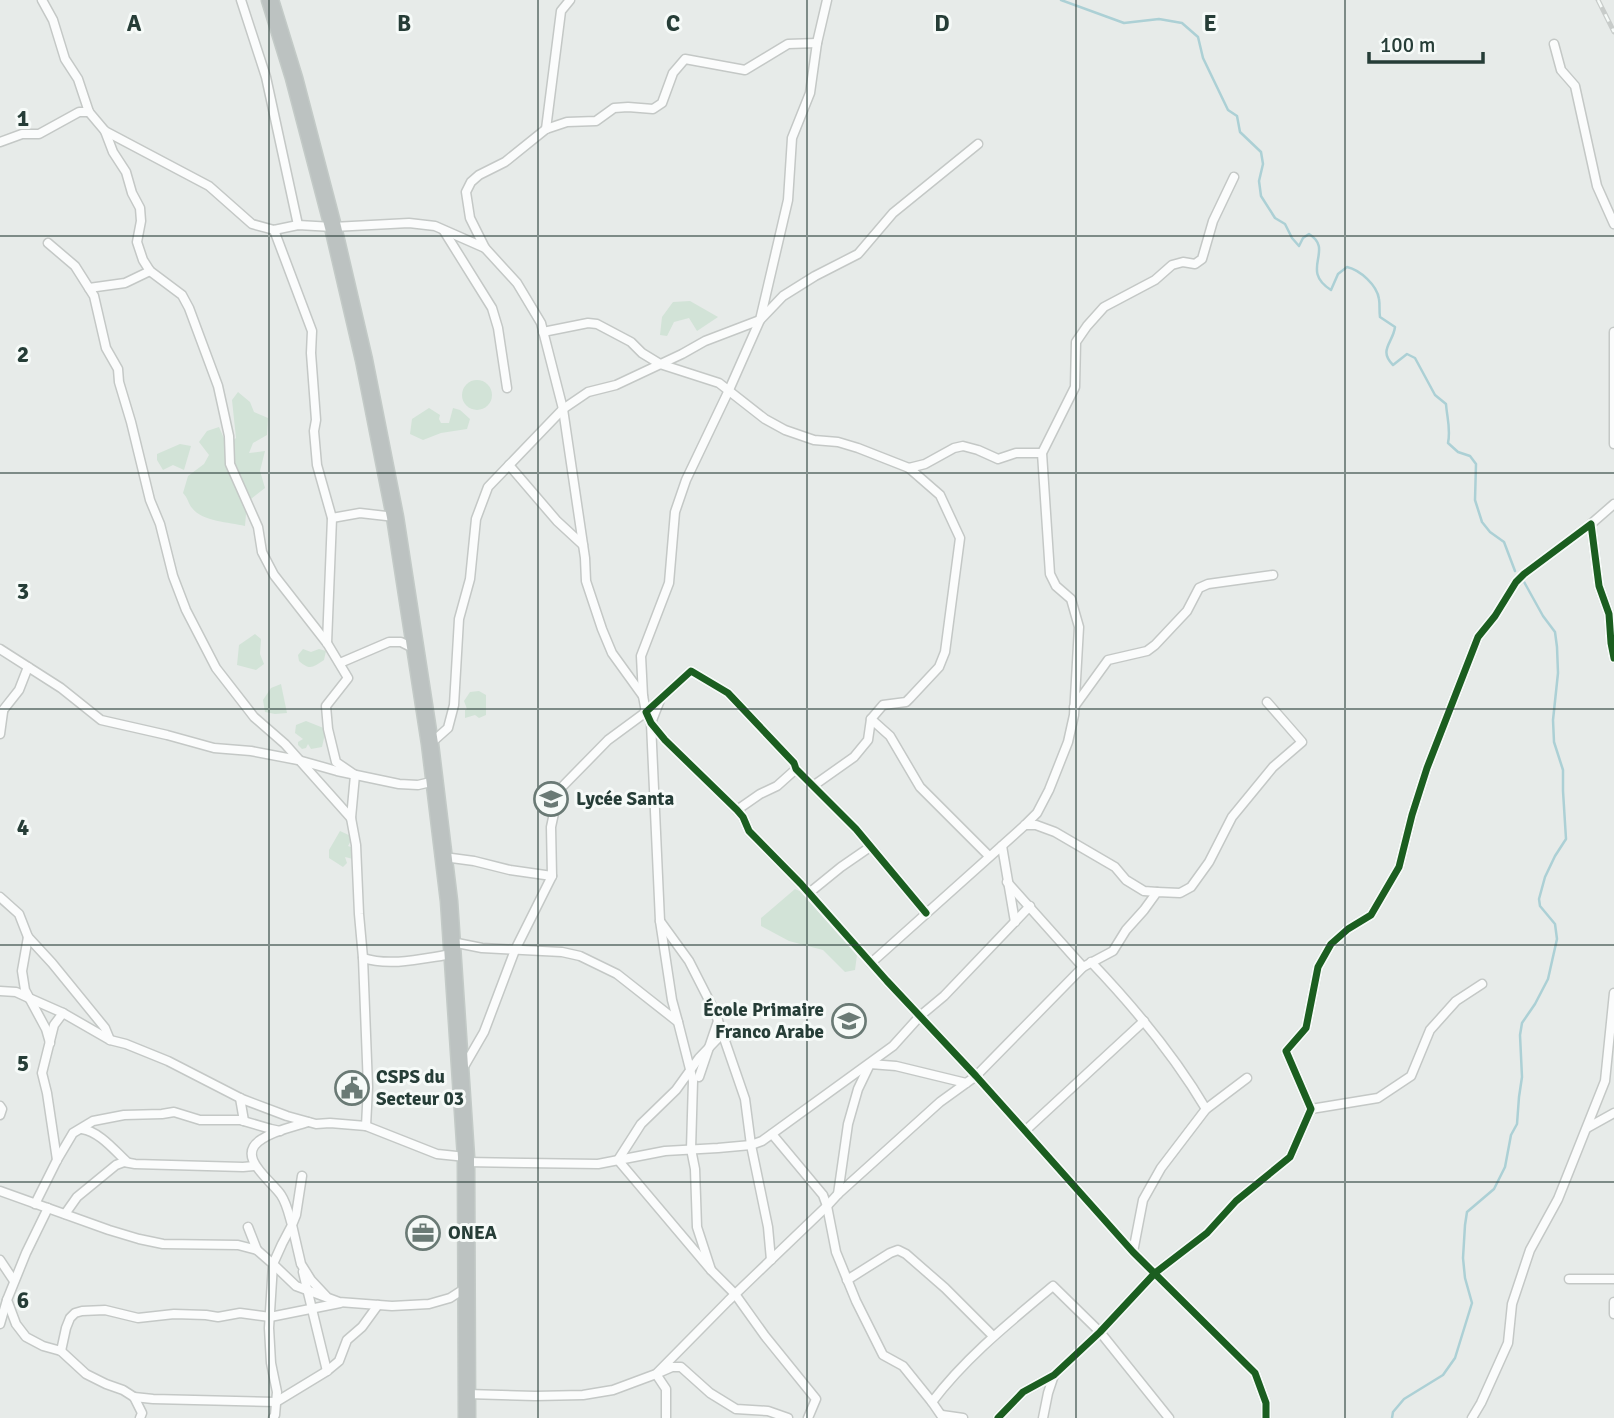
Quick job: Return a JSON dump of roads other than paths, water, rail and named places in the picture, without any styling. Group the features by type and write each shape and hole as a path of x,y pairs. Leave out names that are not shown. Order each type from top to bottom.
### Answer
{"highway":[{"path":"270,0 294,78 333,227 364,360 395,517 430,744 452,948 466,1160 467,1418"}],"street":[{"path":"42,0 53,20 65,59 78,79 89,112 105,131 113,152 126,172 140,208 141,221 137,242 143,260 150,271 182,295 189,309 218,386 229,436 230,464 258,527 262,552 274,575 327,643 348,678 326,706 336,762 355,775"},
{"path":"241,0 266,77 298,225"},
{"path":"546,129 561,11 570,0"},
{"path":"827,0 817,43 810,93 792,138 788,200 760,320 686,480 675,512 669,583 641,656 646,712 665,740 737,810 749,831 1026,1130 1133,1252 1255,1374 1266,1403 1266,1418"},
{"path":"643,696 612,653 586,581 563,409 541,323 517,283 485,248 470,218 466,192 479,174 505,162 546,129 567,122 596,121 614,108 653,109 662,103 673,73 685,59 745,70 788,44 817,43"},
{"path":"1554,44 1561,70 1575,86 1597,186 1614,224"},
{"path":"0,142 22,134 39,134 79,112 89,112"},
{"path":"105,131 209,186 252,225 274,230 298,225 333,227 409,223 435,226 485,248"},
{"path":"430,744 448,729 454,705 459,619 470,579 476,519 488,487 563,409 588,392 616,385 705,341 760,320 783,296 858,254 893,213 978,144"},
{"path":"872,963 1025,825 1037,813 1052,784 1068,741 1074,707 1079,627 1071,599 1056,586 1050,574 1042,453 1075,387 1076,342 1087,326 1104,307 1155,280 1172,265 1183,262 1195,264 1202,259 1213,221 1234,177"},
{"path":"274,230 312,331 317,466 332,518 327,643"},
{"path":"443,230 492,308 498,328 507,388"},
{"path":"48,243 75,266 94,296 106,348 118,369 119,382 150,500 160,524 173,576 186,610 216,668 254,718 285,744 351,818"},
{"path":"89,288 125,283 150,271"},
{"path":"543,332 588,323 597,324 631,342 642,354 660,364 719,383 765,419 785,430 814,440 838,442 858,448 909,468 940,495 960,538 945,652 939,667 906,702 883,705 872,719 868,740 854,757 813,786"},
{"path":"1614,332 1614,444"},
{"path":"909,468 925,464 963,446 998,459 1016,453 1042,453"},
{"path":"509,466 557,521 583,545"},
{"path":"998,1418 1023,1392 1054,1376 1155,1273 1206,1233 1236,1201 1290,1157 1311,1109 1286,1051 1306,1028 1318,967 1331,944 1348,929 1371,915 1399,867 1427,768 1478,637 1524,574 1614,504"},
{"path":"332,518 359,513 395,517"},
{"path":"1591,524 1599,586 1609,614 1614,658"},
{"path":"1074,707 1108,660 1146,651 1155,645 1187,611 1199,587 1273,575"},
{"path":"340,663 389,642 401,642 416,650"},
{"path":"0,649 61,688 101,720 214,748 251,751 298,760 399,784 418,785 435,781"},
{"path":"0,734 1,713 19,690 28,667"},
{"path":"461,1073 484,1032 515,950 552,876 551,827 559,790 608,740 646,712 691,671 728,693 794,763 796,769 856,829 926,913"},
{"path":"662,697 651,723 660,921 672,1000 693,1081 691,1149 695,1169 697,1227 711,1270"},
{"path":"1025,825 1036,825 1055,832 1115,867 1126,880 1144,891 1180,893 1191,887 1209,862 1232,817 1273,767 1302,742 1267,702"},
{"path":"872,719 890,736 920,787 989,856"},
{"path":"737,810 777,786 796,769"},
{"path":"355,775 351,818 356,845 363,958 368,1087 366,1126"},
{"path":"1002,846 1014,922"},
{"path":"809,893 870,847"},
{"path":"444,857 552,876"},
{"path":"1007,882 1087,965 1123,996 1172,1056 1206,1109"},
{"path":"656,1374 838,1194 940,1102 976,1076 1087,965 1113,951 1126,930 1157,892"},
{"path":"0,897 19,914 28,937 105,1028 110,1040"},
{"path":"0,990 16,992 63,1013 110,1040 168,1060 240,1098 287,1116 316,1124 366,1126 437,1154 466,1160 598,1164 665,1151 762,1141 893,1046 1030,906"},
{"path":"660,921 689,961 718,1021 745,1099 768,1227 771,1260"},
{"path":"28,937 22,971 29,998 46,1029 50,1044"},
{"path":"363,958 376,962 405,961 452,948 562,952 580,956 617,974 678,1023"},
{"path":"1311,1109 1378,1098 1411,1076 1430,1030 1456,1001 1482,984"},
{"path":"1472,1418 1508,1343 1512,1304 1530,1250 1558,1199 1611,1065 1614,993"},
{"path":"57,1160 42,1073 54,1025 63,1013"},
{"path":"699,1077 718,1021"},
{"path":"1026,1130 1144,1021"},
{"path":"618,1160 641,1124 676,1090 691,1068 723,1033"},
{"path":"870,1064 897,1066 966,1083"},
{"path":"838,1194 848,1124 858,1089 870,1064"},
{"path":"1133,1252 1143,1200 1161,1168 1206,1109 1247,1078"},
{"path":"240,1098 244,1121"},
{"path":"0,1106 0,1115"},
{"path":"35,1204 74,1133 93,1121 124,1115 174,1112 200,1120 244,1121 281,1131"},
{"path":"1587,1128 1614,1112"},
{"path":"308,1122 261,1139 254,1146 251,1157 254,1166 281,1195 292,1225 327,1371"},
{"path":"82,1129 90,1130 127,1162 135,1164 254,1166"},
{"path":"772,1134 823,1195 836,1252 883,1355 903,1366 943,1416 963,1418"},
{"path":"618,1160 711,1270 735,1294 816,1399 808,1418"},
{"path":"65,1214 77,1197 96,1180 116,1165 127,1162"},
{"path":"276,1413 277,1392 271,1363 269,1328 273,1264 296,1215 302,1176"},
{"path":"0,1183 2,1192 139,1239 163,1244 238,1245 257,1250 296,1286 343,1302 392,1306 429,1304 450,1298 467,1287"},
{"path":"0,1324 14,1281 48,1208"},
{"path":"248,1227 257,1250"},
{"path":"847,1280 898,1250 945,1288 993,1336"},
{"path":"0,1260 14,1281"},
{"path":"301,1265 328,1298"},
{"path":"1569,1279 1614,1279"},
{"path":"932,1402 943,1387 993,1336 1052,1286 1100,1332 1169,1418"},
{"path":"7,1300 16,1324 26,1337 61,1351 86,1374 134,1397 276,1413 339,1361 348,1340 378,1305"},
{"path":"61,1351 66,1328 75,1312 105,1310 138,1318 174,1314 218,1317 240,1313 270,1317 343,1302"},
{"path":"1614,1302 1614,1314"},
{"path":"271,1305 284,1314"},
{"path":"467,1394 583,1395 613,1390 672,1367 681,1367 710,1394 736,1409 768,1411 788,1418"},
{"path":"656,1374 666,1389 666,1418"},
{"path":"1043,1418 1054,1376"},
{"path":"134,1397 142,1412 140,1418"}],"waterway":[{"path":"1061,0 1124,23 1159,19 1182,23 1198,37 1203,58 1228,110 1237,116 1240,132 1261,152 1261,196 1275,218 1285,224 1299,246 1309,234 1316,240 1319,247 1317,268 1322,283 1331,290 1338,274 1347,267 1362,275 1375,289 1379,299 1380,317 1395,327 1387,351 1389,360 1393,365 1407,354 1415,358 1435,395 1446,404 1448,443 1458,452 1470,456 1476,464 1475,500 1482,522 1504,542 1515,571"},
{"path":"1392,1418 1393,1412 1404,1399 1443,1375 1455,1358 1472,1303 1463,1258 1467,1212 1494,1189 1505,1167 1511,1135 1517,1124 1522,1077 1522,1023 1548,979 1557,939 1555,924 1540,906 1539,899 1545,877 1566,839 1563,770 1554,742 1557,647 1555,632 1523,580"}],"railway":[{"path":"1598,0 1614,32"}],"place":[{"name":"Lycée Santa","path":"551,799"},
{"name":"École Primaire Franco Arabe","path":"849,1021"},
{"name":"CSPS du Secteur 03","path":"352,1088"},
{"name":"ONEA","path":"423,1233"}]}
